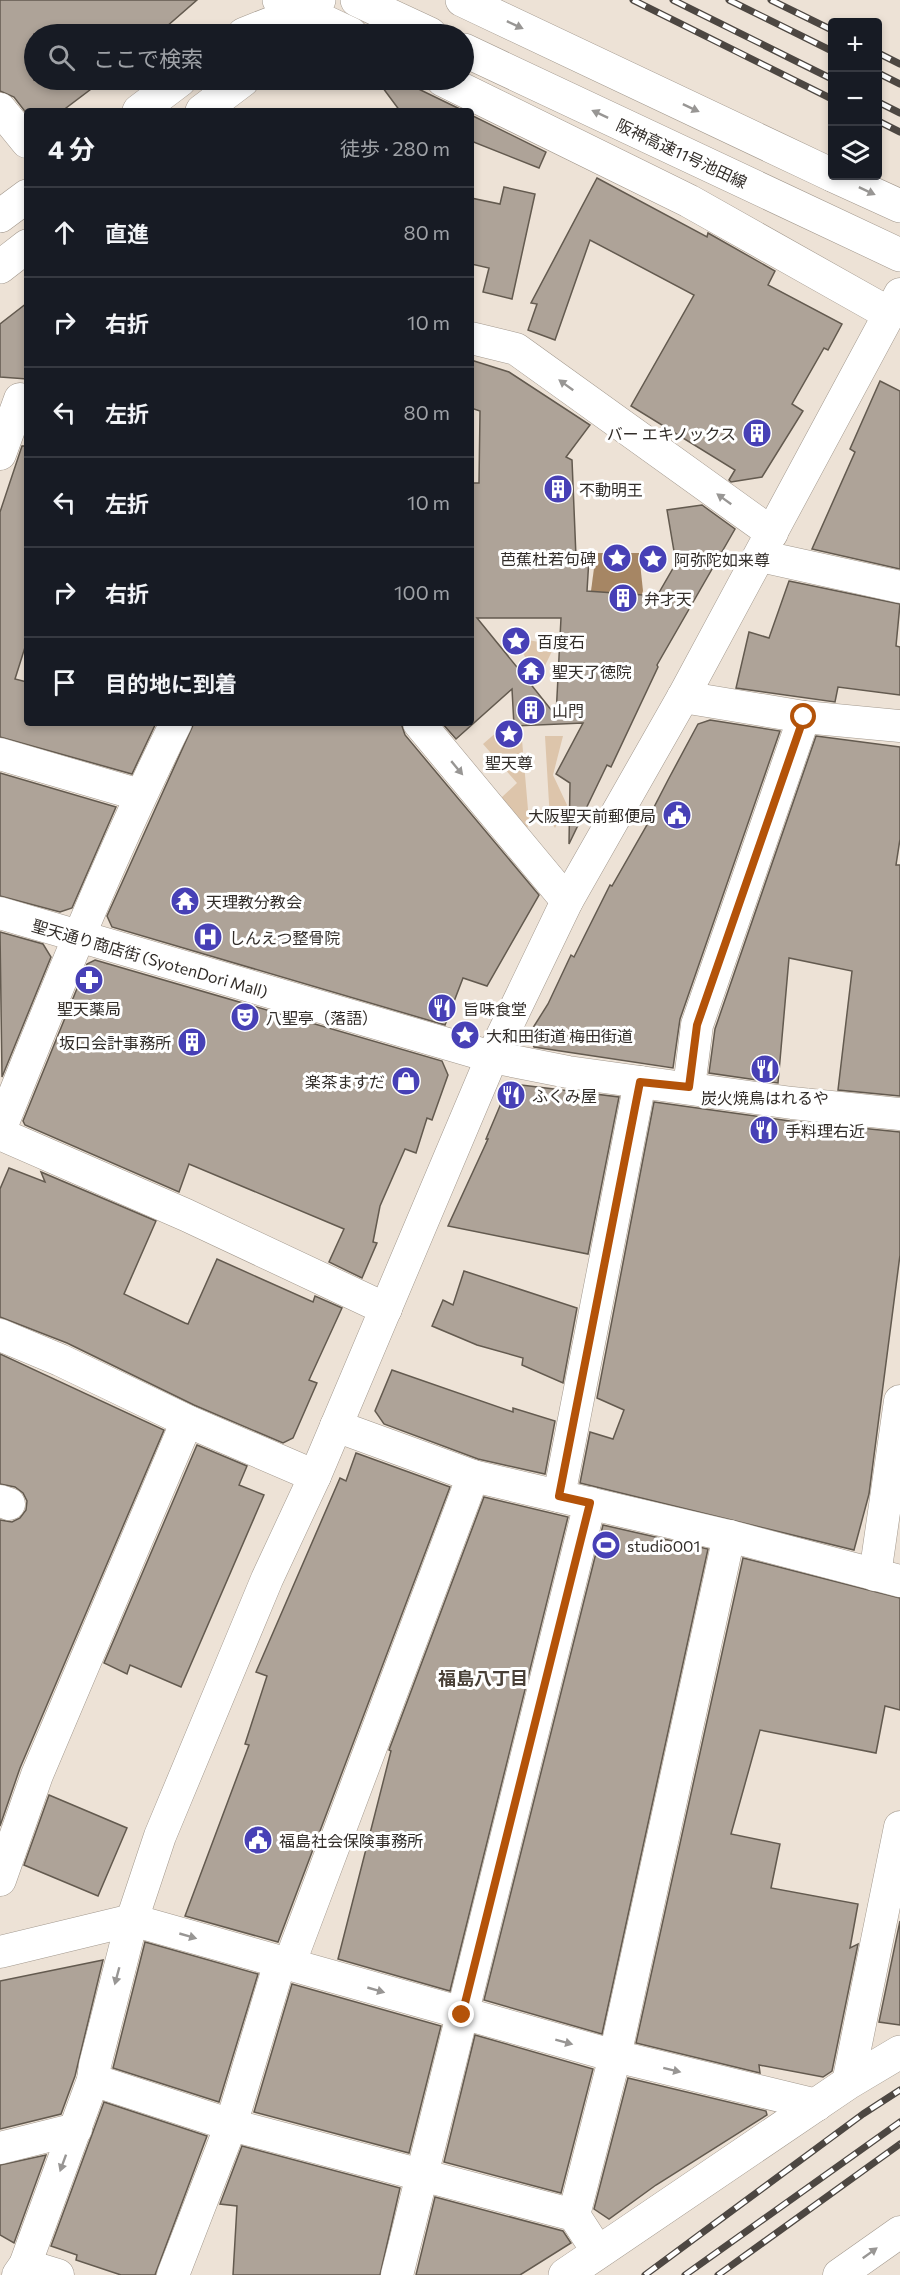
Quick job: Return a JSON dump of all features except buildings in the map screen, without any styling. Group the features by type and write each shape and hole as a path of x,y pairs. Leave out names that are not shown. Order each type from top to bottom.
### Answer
{"main road":[{"path":"357,0 409,24"},
{"path":"462,0 828,173"},
{"path":"267,24 296,11 327,24"},
{"name":"阪神高速11号池田線","path":"474,55 900,255"},
{"path":"143,108 167,90"},
{"path":"206,108 230,90"},
{"path":"463,90 689,201 896,312"},
{"path":"844,180 900,206"},
{"path":"763,191 835,240 900,277"},
{"path":"0,216 24,198"},
{"path":"0,267 24,248"},
{"path":"565,2275 848,2083 900,2052"}],"street":[{"path":"0,109 24,138"},
{"path":"58,2275 22,2270 93,2080 132,1920 169,1815 267,1579 315,1476 492,1057 567,901 896,312"},
{"path":"474,339 516,349 766,545 900,587"},
{"path":"0,454 16,398"},
{"path":"683,697 804,717 900,726"},
{"path":"689,1087 697,1025 804,717"},
{"path":"174,726 140,795 78,938 0,1132 186,1215 386,1309"},
{"path":"421,726 567,901"},
{"path":"0,754 140,795"},
{"name":"聖天通り商店街 (SyotenDori Mall)","path":"0,914 492,1057 568,1072 792,1103 900,1114"},
{"path":"559,1496 640,1082"},
{"path":"0,1335 60,1360 187,1421 315,1476"},
{"path":"336,1426 473,1476 729,1536 887,1578 900,1401"},
{"path":"0,1880 38,1775 187,1421"},
{"path":"172,2275 231,2125 284,1964 473,1476"},
{"path":"397,2275 424,2175 590,1503"},
{"path":"574,2215 615,2056 729,1536"},
{"path":"848,2083 894,1893 900,1827"},
{"path":"0,1952 132,1920 462,2015 615,2056 817,2105"},
{"path":"93,2080 231,2125 574,2215 598,2252"},
{"path":"0,2148 76,2129"},
{"path":"840,2275 900,2232"}],"shaded area":[{"path":"596,553 639,553 643,591 638,604 591,591"},
{"path":"516,638 551,644 553,649 540,676 535,678"},
{"path":"512,728 522,740 529,821 527,829 501,798 517,783 483,744 498,731"},
{"path":"545,736 563,736 553,775 567,805 555,828 550,820"}],"railway":[{"path":"633,0 828,97"},
{"path":"673,0 828,77"},
{"path":"729,0 828,49"},
{"path":"771,0 828,28"},
{"path":"882,55 900,64"},
{"path":"882,75 900,84"},
{"path":"882,104 900,113"},
{"path":"882,123 900,132"},
{"path":"645,2275 863,2114 900,2090"},
{"path":"685,2275 900,2122"},
{"path":"718,2275 900,2144"}],"place":[{"name":"バー エキノックス","path":"757,433"},
{"name":"不動明王","path":"558,489"},
{"name":"芭蕉杜若句碑","path":"617,558"},
{"name":"阿弥陀如来尊","path":"653,559"},
{"name":"弁才天","path":"623,598"},
{"name":"百度石","path":"516,641"},
{"name":"聖天了徳院","path":"531,671"},
{"name":"山門","path":"531,710"},
{"name":"聖天尊","path":"509,734"},
{"name":"大阪聖天前郵便局","path":"677,815"},
{"name":"天理教分教会","path":"185,901"},
{"name":"しんえつ整骨院","path":"208,937"},
{"name":"聖天薬局","path":"89,980"},
{"name":"旨味食堂","path":"442,1008"},
{"name":"八聖亭（落語）","path":"245,1017"},
{"name":"大和田街道 梅田街道","path":"465,1035"},
{"name":"坂口会計事務所","path":"192,1042"},
{"name":"炭火焼鳥はれるや","path":"765,1069"},
{"name":"楽茶ますだ","path":"406,1081"},
{"name":"ふくみ屋","path":"511,1095"},
{"name":"手料理右近","path":"764,1130"},
{"name":"studio001","path":"606,1545"},
{"name":"福島社会保険事務所","path":"258,1840"}],"district":[{"name":"福島八丁目","path":"483,1678"}],"route":[{"path":"462,2015 590,1503 559,1496 640,1082 689,1087 697,1025 804,717"}]}
